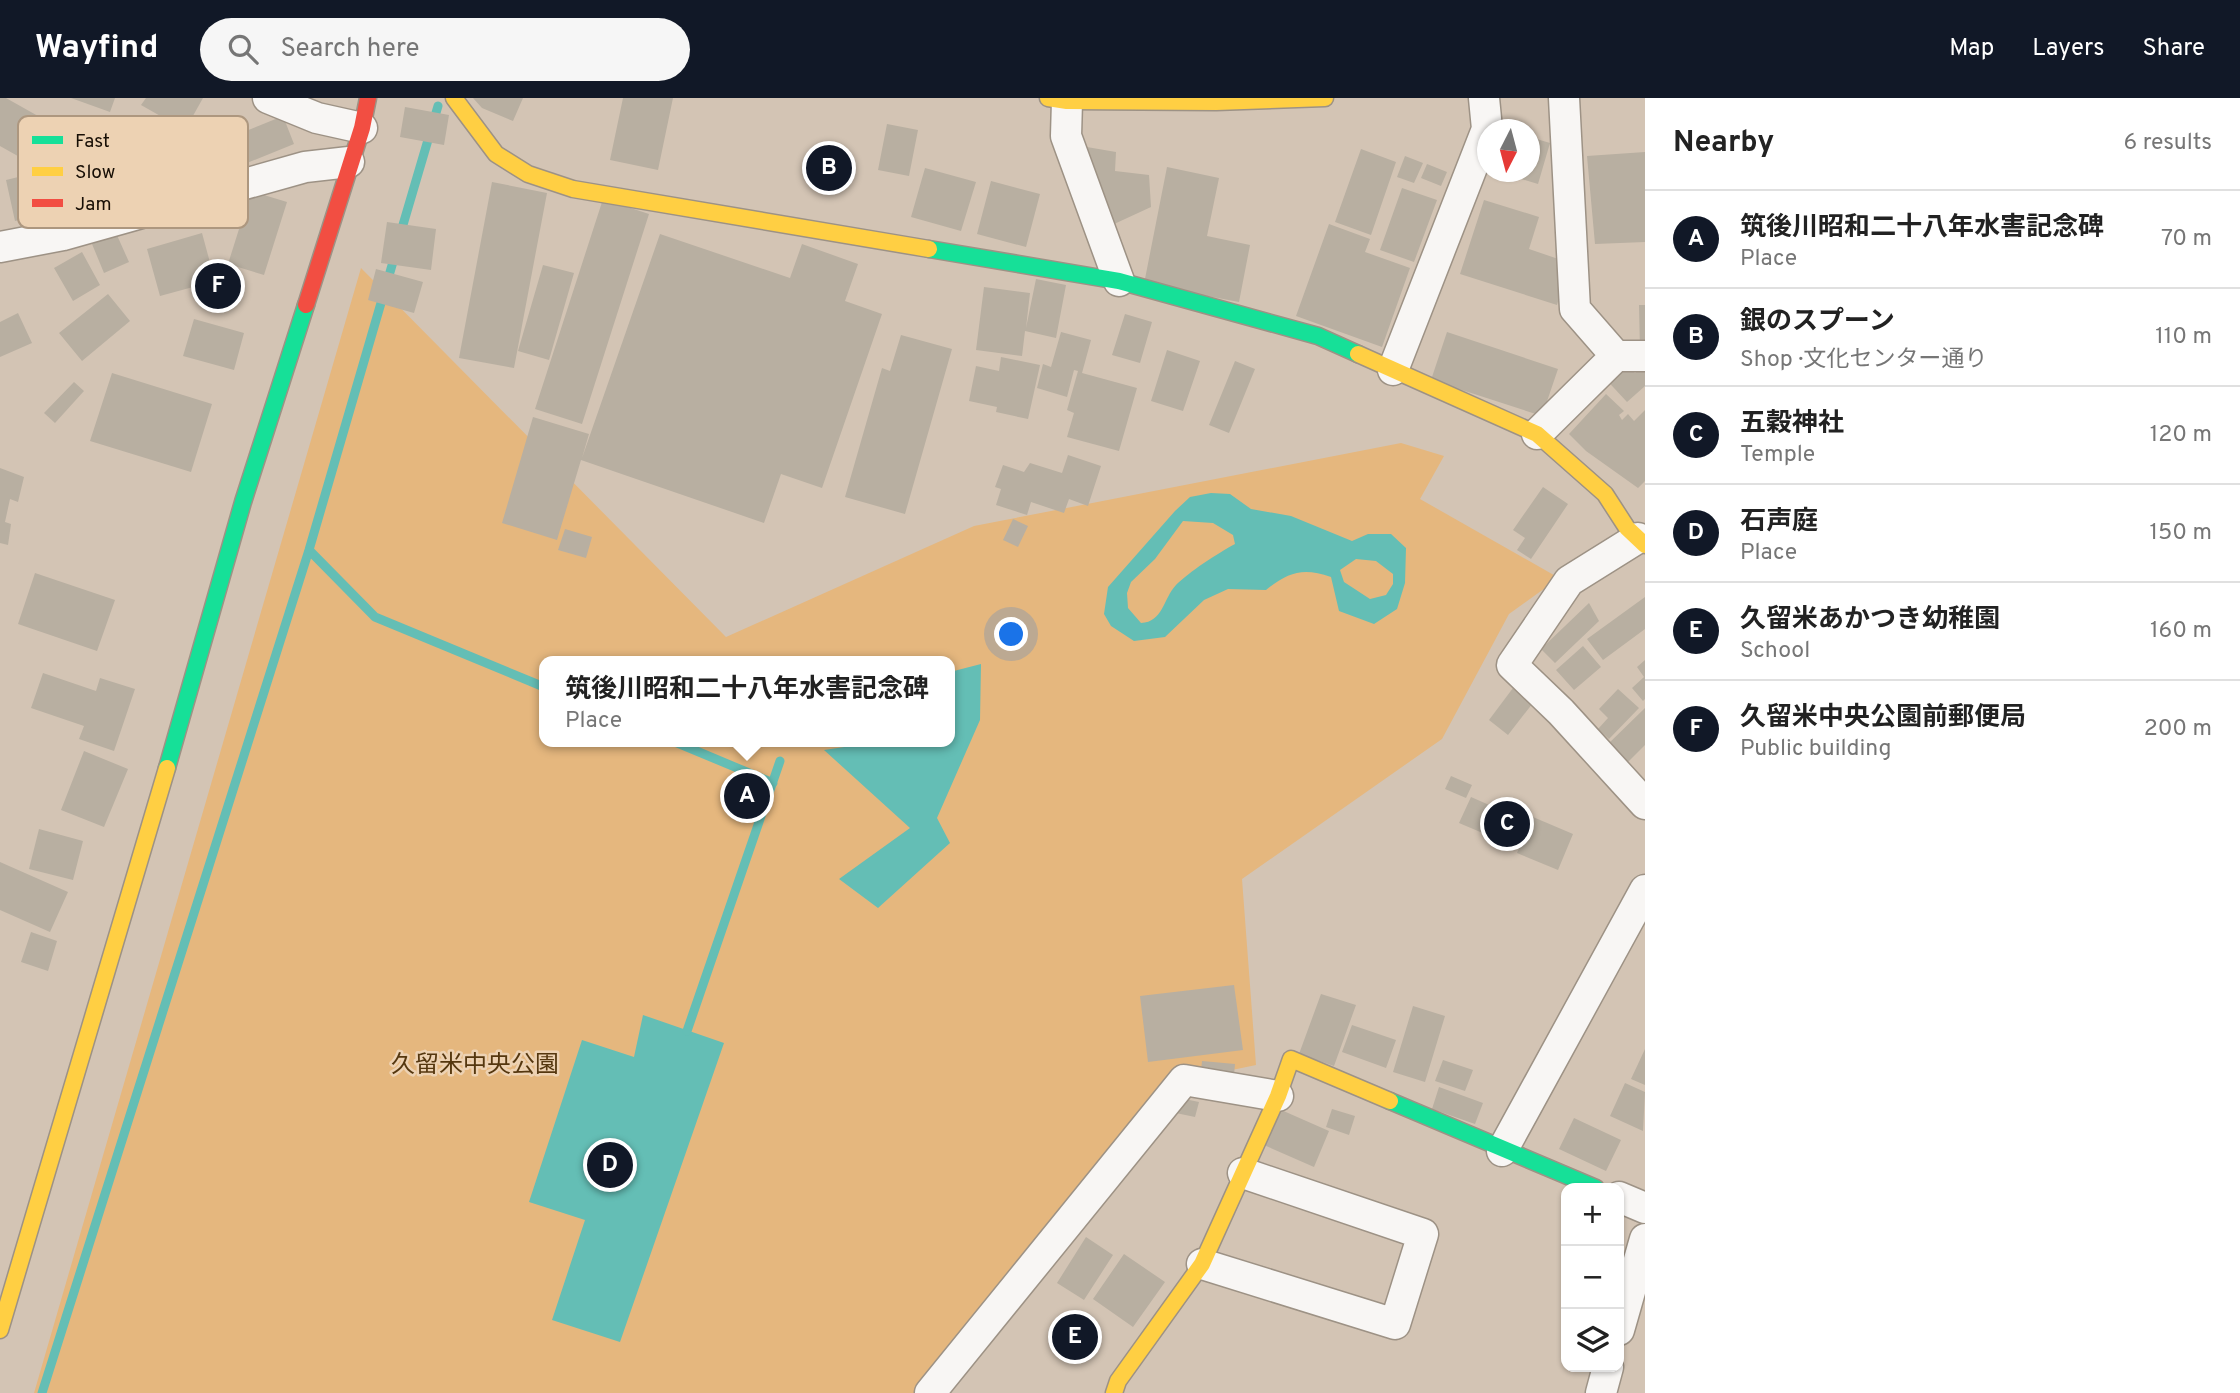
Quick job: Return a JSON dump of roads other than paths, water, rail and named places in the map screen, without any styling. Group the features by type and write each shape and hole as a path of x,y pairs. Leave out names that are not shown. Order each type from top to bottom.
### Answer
{"main road":[{"path":"0,1330 100,999 243,502 362,128 368,98"},
{"path":"454,98 496,154 528,174 573,189 1119,281 1318,336 1537,433 1605,495 1641,542"},
{"path":"1057,99 1216,102 1325,98"},
{"path":"1114,1393 1118,1381 1202,1264 1278,1096 1291,1059 1502,1151 1583,1183"}],"street":[{"path":"268,98 317,118 362,128"},
{"path":"1393,370 1488,129 1485,98"},
{"path":"1537,433 1631,356 1575,309 1564,98"},
{"path":"1057,99 1066,136 1119,281"},
{"path":"248,183 305,167 349,162"},
{"path":"0,247 87,228"},
{"path":"1641,542 1569,581 1512,665 1561,712 1645,804"},
{"path":"1502,1151 1645,890"},
{"path":"930,1393 1184,1080 1278,1096"},
{"path":"1202,1264 1395,1324 1423,1234 1243,1173"},
{"path":"1624,1199 1645,1208"},
{"path":"1624,1312 1645,1239"},
{"path":"1601,1393 1607,1372"}],"water":[{"path":"1211,493 1230,494 1251,509 1291,516 1352,541 1368,534 1391,534 1406,548 1405,583 1397,609 1374,624 1339,611 1331,577 1304,572 1289,575 1266,590 1228,589 1204,600 1165,637 1134,641 1111,626 1104,614 1108,587 1190,497","holes":["1183,521 1213,523 1233,535 1235,544 1176,585 1154,619 1141,623 1128,608 1127,593 1131,582 1155,559","1356,559 1376,561 1393,574 1393,584 1386,595 1370,599 1344,582 1340,570"]},
{"path":"981,664 980,720 937,818 950,843 878,908 839,879 910,828 824,750 844,747 955,747 955,671"},
{"path":"643,1015 724,1043 620,1342 552,1320 585,1220 529,1202 582,1040 634,1057"}],"waterway":[{"path":"400,235 438,106"},
{"path":"42,1393 309,550 395,255"},
{"path":"309,550 375,617 539,685"},
{"path":"687,747 773,783"},
{"path":"687,1031 780,761"}],"place":[{"name":"銀のスプーン","path":"829,168"},
{"name":"久留米中央公園前郵便局","path":"218,286"},
{"name":"筑後川昭和二十八年水害記念碑","path":"747,796"},
{"name":"五穀神社","path":"1507,824"},
{"name":"石声庭","path":"610,1165"},
{"name":"久留米あかつき幼稚園","path":"1075,1337"}],"park label":[{"name":"久留米中央公園","path":"475,1064"}]}
